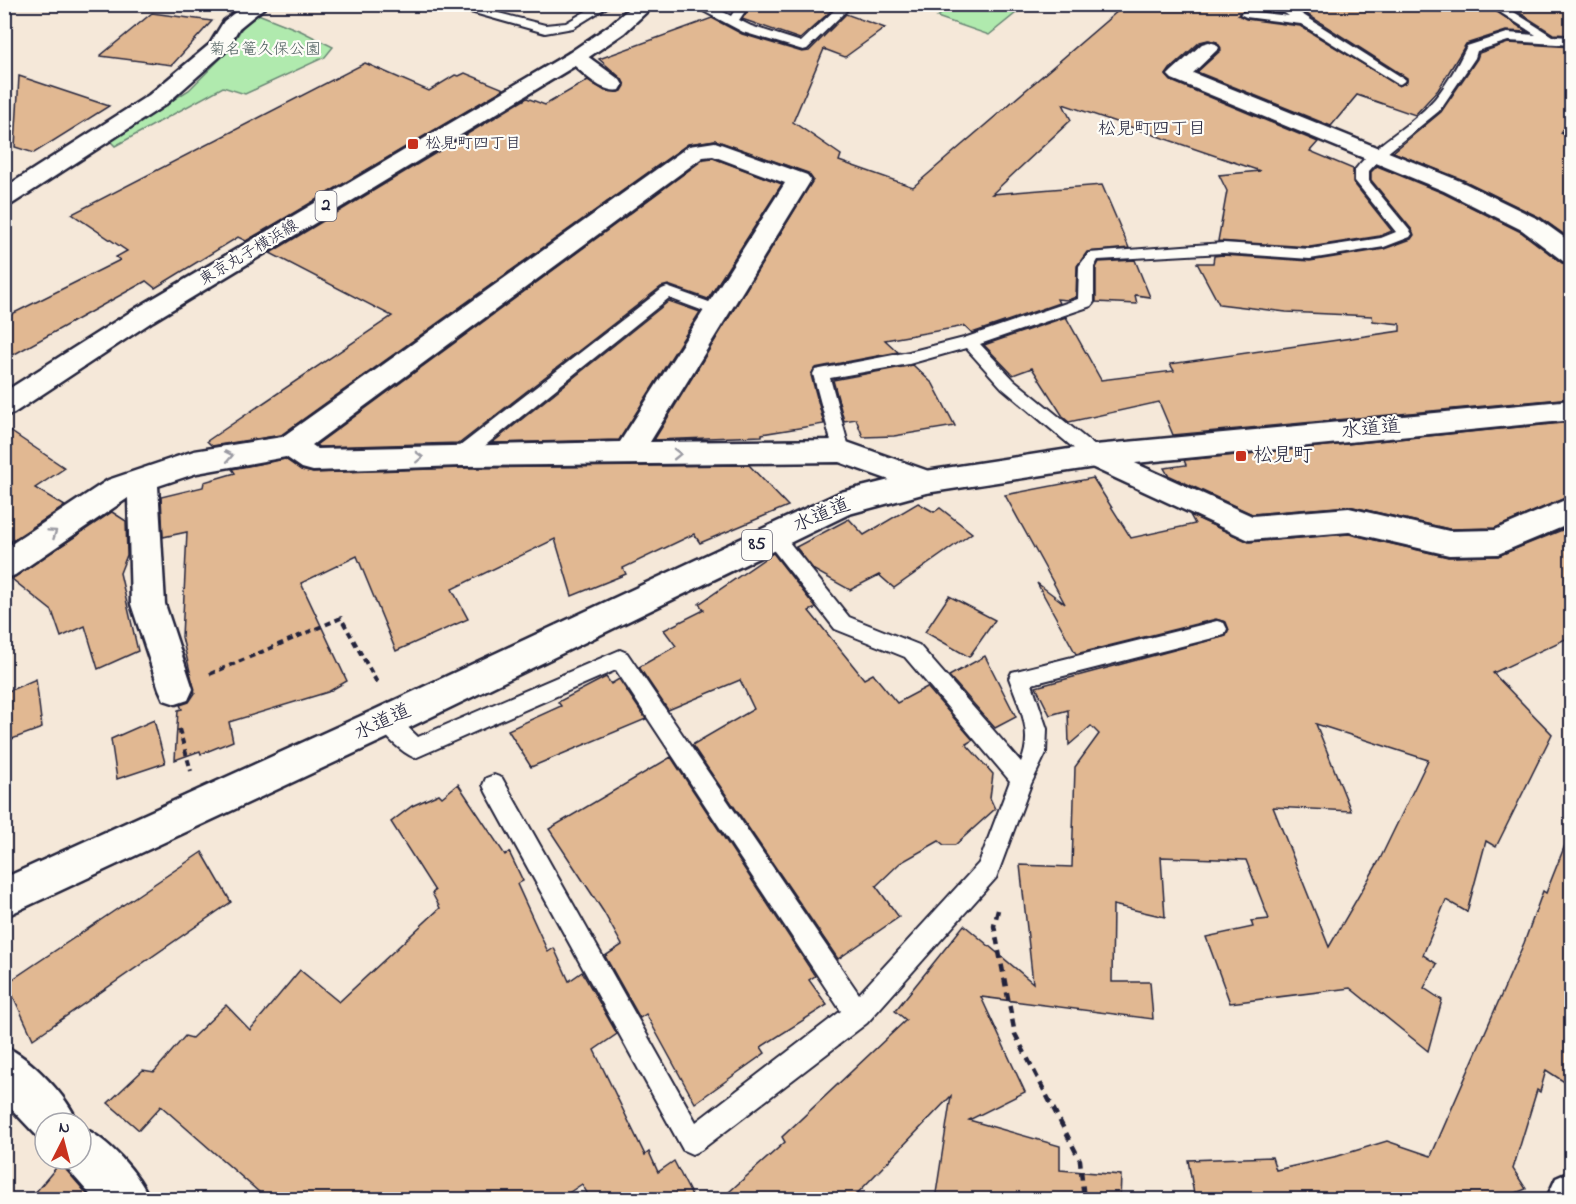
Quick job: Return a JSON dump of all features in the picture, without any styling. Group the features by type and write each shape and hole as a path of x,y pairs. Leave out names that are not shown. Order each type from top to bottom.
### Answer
{"street":[{"name":"東京丸子横浜線","path":"4,406 144,315 576,57 617,29 646,4"},
{"path":"4,199 157,100 218,48 231,25 257,6"},
{"path":"1209,48 1179,75 1452,186 1531,225 1572,255"},
{"path":"576,57 612,85"},
{"path":"4,566 119,488 194,462 290,446 697,150 715,150 799,180 627,455"},
{"name":"水道道","path":"4,898 386,708 774,537 842,504 926,483 1095,456 1572,410"},
{"path":"290,446 313,460 841,451 926,483"},
{"path":"1095,456 1250,528 1349,520 1449,543 1498,542 1572,509"},
{"path":"142,479 148,604 176,689"},
{"path":"4,1068 45,1111"},
{"path":"93,1164 123,1198"},
{"path":"1569,1200 1572,1194"}],"lane":[{"path":"447,4 545,29 569,26 607,4"},
{"path":"695,4 747,29 803,46 848,4"},
{"path":"733,21 746,4"},
{"path":"1277,4 1400,80"},
{"path":"1492,4 1549,38"},
{"path":"1246,14 1302,21"},
{"path":"841,451 821,374 909,358 969,342 1086,302 1086,266 1094,256 1223,248 1310,254 1384,242 1405,234 1362,181 1362,170 1376,155 1434,108 1469,58 1471,49 1507,37 1572,41"},
{"path":"460,456 668,292 717,311"},
{"path":"969,342 1008,384 1095,456"},
{"path":"774,537 842,623 912,651 1022,779"},
{"path":"494,785 692,1141 858,1014 988,870 1022,779 1035,762 1038,727 1019,678 1217,629"},
{"path":"386,708 415,748 620,659 858,1014"}],"path":[{"path":"176,689 341,618 386,708"},
{"path":"179,729 194,782"},
{"path":"997,846 1006,872 994,926 1015,1034 1080,1160 1084,1200"}],"green space":[{"path":"956,4 1026,5 989,35 937,17"},
{"name":"菊名篭久保公園","path":"258,14 333,47 325,57 245,94 223,87 115,146 109,140 189,90 228,51 243,26"}],"building":[{"path":"752,4 822,4 833,9 800,39 742,19"},
{"path":"1126,4 1270,4 1280,13 1246,9 1238,15 1246,19 1300,26 1399,86 1407,82 1407,78 1291,4 1485,4 1527,32 1506,31 1466,44 1438,90 1415,115 1357,95 1331,126 1197,72 1221,50 1217,42 1208,40 1200,42 1170,69 1166,75 1171,81 1318,142 1310,151 1353,169 1353,182 1392,231 1380,236 1310,247 1218,241 1227,191 1219,175 1260,171 1063,104 1071,120 992,194 1102,185 1129,248 1087,252 1077,266 1076,297 1068,300 1057,299 1059,303 972,333 965,326 885,340 898,352 815,368 811,375 824,424 762,434 762,436 654,440 813,180 808,173 715,140 688,144 281,435 212,446 207,441 392,316 270,253 527,98 545,105 588,80 605,91 622,91 625,86 622,79 599,59 712,18 742,34 802,52 809,51 846,14 885,28 845,57 824,49 793,122 841,155 839,161 913,187"},
{"path":"1506,4 1572,4 1572,35 1553,34"},
{"path":"152,13 212,21 172,65 100,56"},
{"path":"1508,43 1572,47 1572,126 1565,127 1561,133 1572,139 1572,240 1541,218 1461,179 1393,152 1441,112 1479,53"},
{"path":"365,63 429,91 455,75 465,73 504,89 246,241 238,237 155,288 146,281 4,360 4,318 120,260 116,257 127,251 72,214"},
{"path":"19,76 109,106 34,153 15,147"},
{"path":"713,158 782,184 708,299 668,285 661,287 460,443 319,447 316,445 704,159"},
{"path":"1377,166 1443,193 1521,232 1562,263 1572,265 1572,398 1173,435 1159,402 1069,422 1064,418 1032,368 1013,375 984,345 1066,317 1101,380 1174,371 1170,364 1400,331 1400,324 1373,321 1372,316 1286,312 1219,304 1197,263 1213,263 1214,256 1223,255 1310,261 1384,249 1411,239 1414,235 1412,230 1371,180 1371,172"},
{"path":"1135,260 1150,297 1135,295 1137,304 1096,302 1096,268 1099,262"},
{"path":"669,301 700,312 619,440 492,443"},
{"path":"913,365 933,384 955,426 894,436 863,437 856,419 844,421 833,380"},
{"path":"1572,422 1572,495 1495,528 1449,529 1349,506 1252,514 1168,475 1164,468 1186,465 1184,460"},
{"path":"4,427 65,468 35,488 65,506 4,546"},
{"path":"285,459 301,470 313,473 461,468 749,465 788,506 700,543 694,534 623,568 626,574 572,596 555,539 452,589 468,619 396,651 357,556 301,583 347,681 328,692 229,722 233,741 201,754 200,751 175,760 178,710 182,709 180,705 189,702 195,693 182,637 187,532 163,537 161,497 203,487 204,482 235,473 232,469"},
{"path":"1093,478 1131,538 1195,524 1190,515 1249,542 1349,534 1448,557 1498,556 1572,526 1572,636 1493,673 1552,734 1496,847 1486,841 1467,912 1446,900 1423,955 1437,964 1424,988 1442,1000 1428,1051 1350,988 1230,1003 1206,937 1253,927 1251,921 1269,919 1246,860 1161,857 1165,917 1113,905 1112,982 1150,982 1153,1019 981,997 1025,1092 969,1120 1060,1146 1060,1170 1121,1175 1120,1200 935,1200 951,1096 851,1200 720,1200 785,1142 782,1137 906,1020 895,1011 964,925 1033,983 1020,865 1072,867 1075,767 1099,734 1091,726 1069,745 1068,710 1050,715 1036,687 1226,636 1229,630 1226,622 1216,619 1076,654 1037,583 1065,604 1005,495","holes":["1316,724 1428,760 1379,861 1329,947 1273,807 1351,811"]},
{"path":"918,503 934,512 940,508 972,533 894,588 879,575 850,590 814,570 796,547 849,519 864,535"},
{"path":"112,512 126,521 127,555 120,573 138,651 98,669 85,626 61,637 52,611 12,579"},
{"path":"773,553 816,608 809,611 864,679 873,674 897,703 927,687 973,740 966,744 993,774 990,798 995,809 955,845 944,845 939,841 900,863 876,886 899,917 838,959 692,745 754,709 740,680 668,710 639,667 676,646 664,630 704,610 699,604"},
{"path":"949,596 995,620 969,657 925,632"},
{"path":"985,656 1016,717 995,728 949,676"},
{"path":"606,677 611,684 619,679 646,719 531,767 508,730 561,706 558,702"},
{"path":"36,679 42,728 4,742 4,693"},
{"path":"154,720 165,763 117,779 111,739"},
{"path":"671,757 815,976 809,980 827,1005 761,1047 765,1053 695,1103 646,1014 640,1018 605,956 622,945 603,911 549,829"},
{"path":"458,784 505,855 509,852 523,881 517,884 548,952 554,948 569,981 582,972 617,1034 594,1050 645,1155 649,1152 658,1172 674,1161 694,1200 591,1200 582,1184 558,1200 268,1200 161,1106 139,1130 108,1103 143,1070 154,1072 185,1036 192,1038 226,1005 250,1030 300,970 339,1002 440,908 432,893 435,891 391,822 412,806 439,794 442,797"},
{"path":"1569,835 1572,835 1572,1050 1566,1083 1546,1070 1540,1092 1537,1090 1513,1169 1526,1189 1498,1200 1195,1200 1188,1160 1272,1157 1276,1170 1338,1156 1387,1141 1431,1156"},
{"path":"202,852 231,902 33,1039 7,983"},
{"path":"53,1171 68,1171 92,1200 29,1200"}],"place":[{"name":"松見町四丁目","path":"413,144"},
{"name":"松見町","path":"1241,456"}],"district":[{"name":"松見町四丁目","path":"1152,130"}]}
